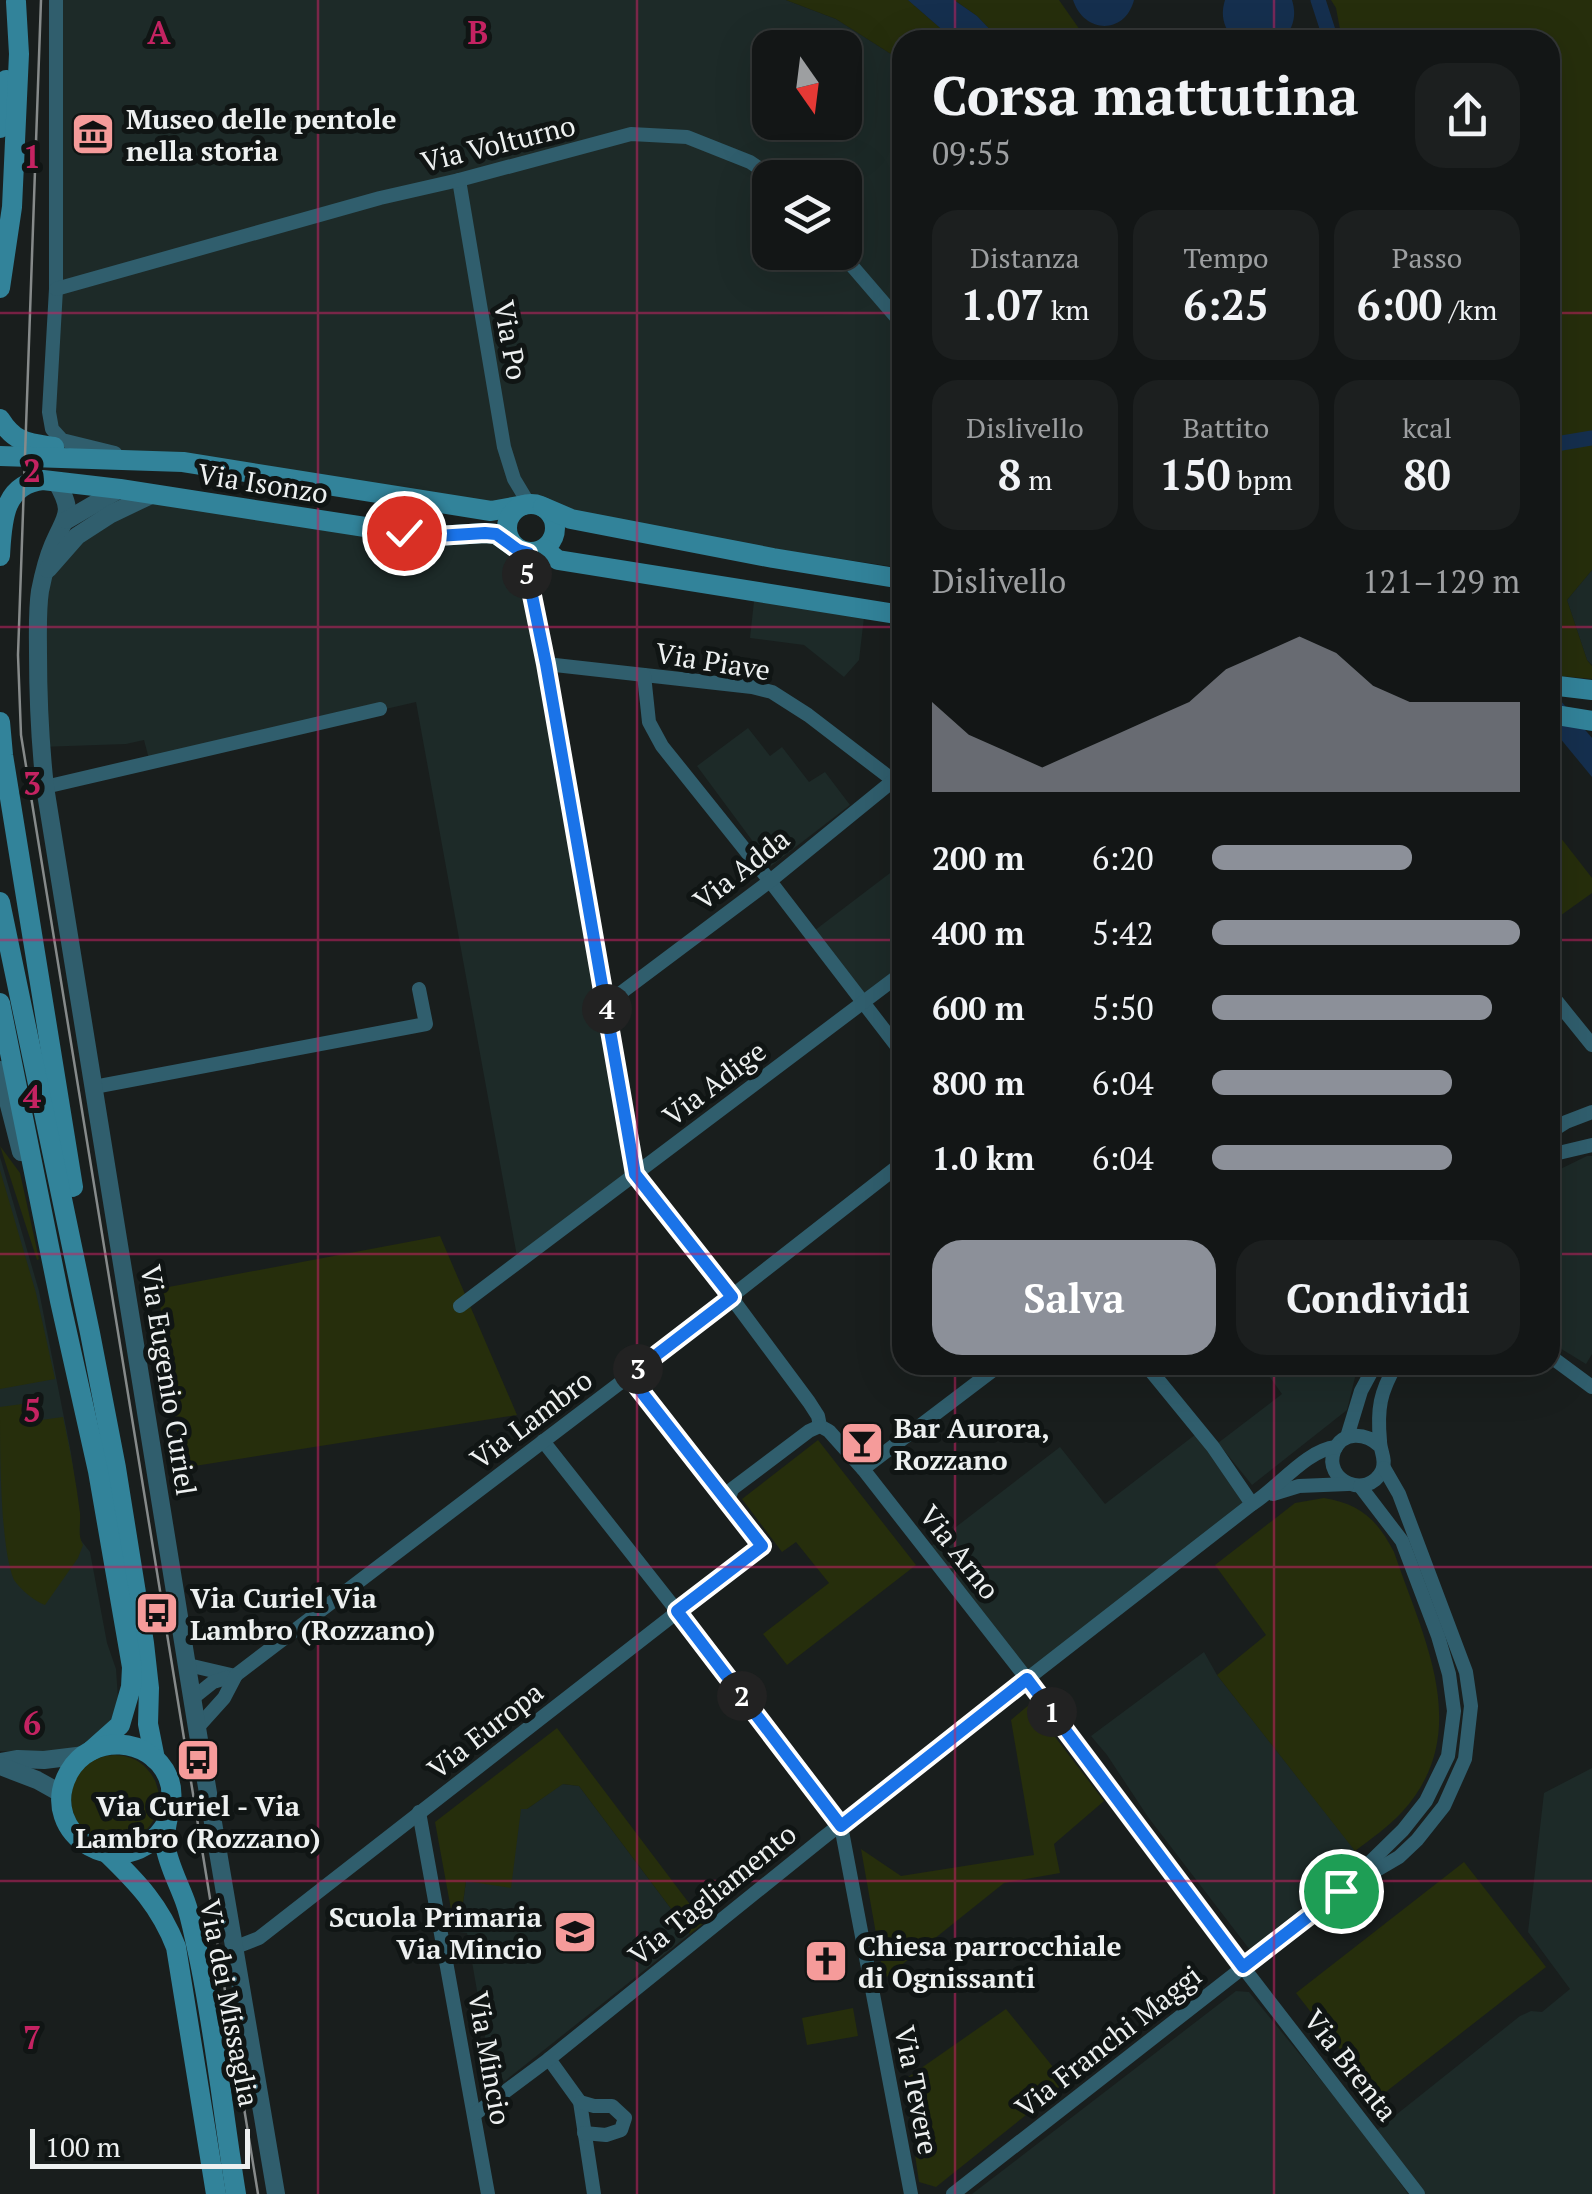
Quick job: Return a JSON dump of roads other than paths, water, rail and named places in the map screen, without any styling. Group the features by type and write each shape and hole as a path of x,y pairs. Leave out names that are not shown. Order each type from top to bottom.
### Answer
{"main road":[{"path":"0,128 16,1"},
{"path":"0,288 12,206 19,54 16,1"},
{"path":"0,420 19,440 32,444 145,461"},
{"name":"Via Isonzo","path":"6,460 183,462 491,510 532,505 571,519 892,577"},
{"name":"Via Isonzo","path":"120,489 157,468 183,462"},
{"name":"Via Isonzo","path":"0,556 1,535 14,494 31,482 56,481 404,533 496,534 558,560 892,613"},
{"path":"532,505 554,520 555,528 550,543 529,549 509,540 506,526 512,512 532,505"},
{"path":"1560,686 1592,690"},
{"path":"1560,716 1592,721"},
{"path":"0,722 81,1242 90,1333"},
{"path":"0,902 116,1468 144,1643 148,1724 156,1759"},
{"path":"0,1003 98,1471 132,1667 131,1687 120,1725 70,1770 62,1794"},
{"path":"88,1752 110,1744 124,1744 156,1759"},
{"name":"Via dei Missaglia","path":"156,1759 171,1787 172,1808 165,1842 169,1863 187,1904 199,1957 236,2194"},
{"name":"Via dei Missaglia","path":"62,1794 72,1831 87,1845 107,1853 141,1886 166,1923 176,1947 216,2194"},
{"path":"107,1853 126,1853 146,1846 166,1824"}],"street":[{"path":"56,0 56,289 49,412 52,429 62,440 145,461"},
{"name":"Via Volturno","path":"56,289 380,198 631,134 687,136 752,165"},
{"name":"Via Po","path":"459,180 504,447 514,479 532,505"},
{"path":"856,270 892,312"},
{"path":"56,481 66,500 66,520 120,489"},
{"path":"44,573 77,536 153,494"},
{"name":"Via Eugenio Curiel","path":"66,520 53,545 40,593 38,713 45,786 276,2194"},
{"path":"529,549 527,571 635,1174"},
{"name":"Via Piave","path":"546,664 772,692 892,773"},
{"path":"644,675 649,722 662,746 892,1042"},
{"path":"45,786 380,709"},
{"name":"Via Adda","path":"606,1004 892,784"},
{"name":"Via Adige","path":"460,1306 892,981"},
{"path":"94,1087 426,1024 419,989"},
{"path":"1560,1005 1592,1045"},
{"path":"0,1070 26,1177"},
{"path":"1560,1126 1592,1112"},
{"path":"1560,1152 1592,1145"},
{"name":"Via Lambro","path":"236,1676 892,1171"},
{"name":"Via Arno","path":"635,1174 732,1297 809,1402 820,1426 864,1469 1243,1967"},
{"path":"1560,1363 1592,1387"},
{"path":"864,1469 987,1375"},
{"path":"1154,1375 1213,1447 1252,1504"},
{"path":"1369,1375 1332,1457 1338,1476 1354,1485 1375,1480 1384,1468 1379,1413 1382,1388 1390,1375"},
{"path":"629,1376 728,1501"},
{"path":"728,1501 732,1489 809,1430 820,1426"},
{"path":"1341,1442 1361,1434 1380,1446"},
{"name":"Via Tevere","path":"543,1441 841,1826 911,2194"},
{"name":"Via Tagliamento","path":"475,2114 1322,1448 1341,1442"},
{"name":"Via Franchi Maggi","path":"1341,1891 1399,1857 1444,1806 1465,1759 1471,1706 1466,1672 1399,1494 1384,1468"},
{"name":"Via Tagliamento","path":"1267,1495 1299,1486 1354,1485"},
{"name":"Via Franchi Maggi","path":"953,2194 1341,1891 1403,1830 1426,1801 1448,1756 1454,1711 1448,1674 1402,1540 1354,1485"},
{"name":"Via Europa","path":"236,1948 259,1938 762,1546 728,1501"},
{"path":"188,1665 236,1676"},
{"path":"192,1698 213,1682 236,1676"},
{"path":"197,1728 224,1698 236,1676"},
{"path":"0,1764 88,1752"},
{"path":"0,1764 62,1794"},
{"name":"Via Mincio","path":"420,1812 488,2194"},
{"name":"Via Brenta","path":"1243,1967 1418,2194"},
{"path":"549,2058 580,2102 594,2194"},
{"path":"580,2102 612,2106 624,2118 621,2130 606,2135 584,2133"}],"water":[{"path":"908,0 954,0 990,30 942,30"},
{"path":"1073,0 1134,0 1122,20 1104,26 1086,19"},
{"path":"1225,0 1292,0 1294,17 1289,30 1228,30"},
{"path":"1560,700 1592,738 1592,777 1560,738"}],"waterway":[{"path":"1318,0 1328,30"},
{"path":"1560,443 1592,438"}],"tram line":[{"path":"41,0 18,655 21,735 258,2194"}],"place":[{"name":"Museo delle pentole nella storia","path":"93,134"},
{"name":"Bar Aurora, Rozzano","path":"862,1443"},
{"name":"Via Curiel Via Lambro (Rozzano)","path":"157,1613"},
{"name":"Via Curiel - Via Lambro (Rozzano)","path":"198,1760"},
{"name":"Scuola Primaria Via Mincio","path":"575,1932"},
{"name":"Chiesa parrocchiale di Ognissanti","path":"826,1961"}]}
